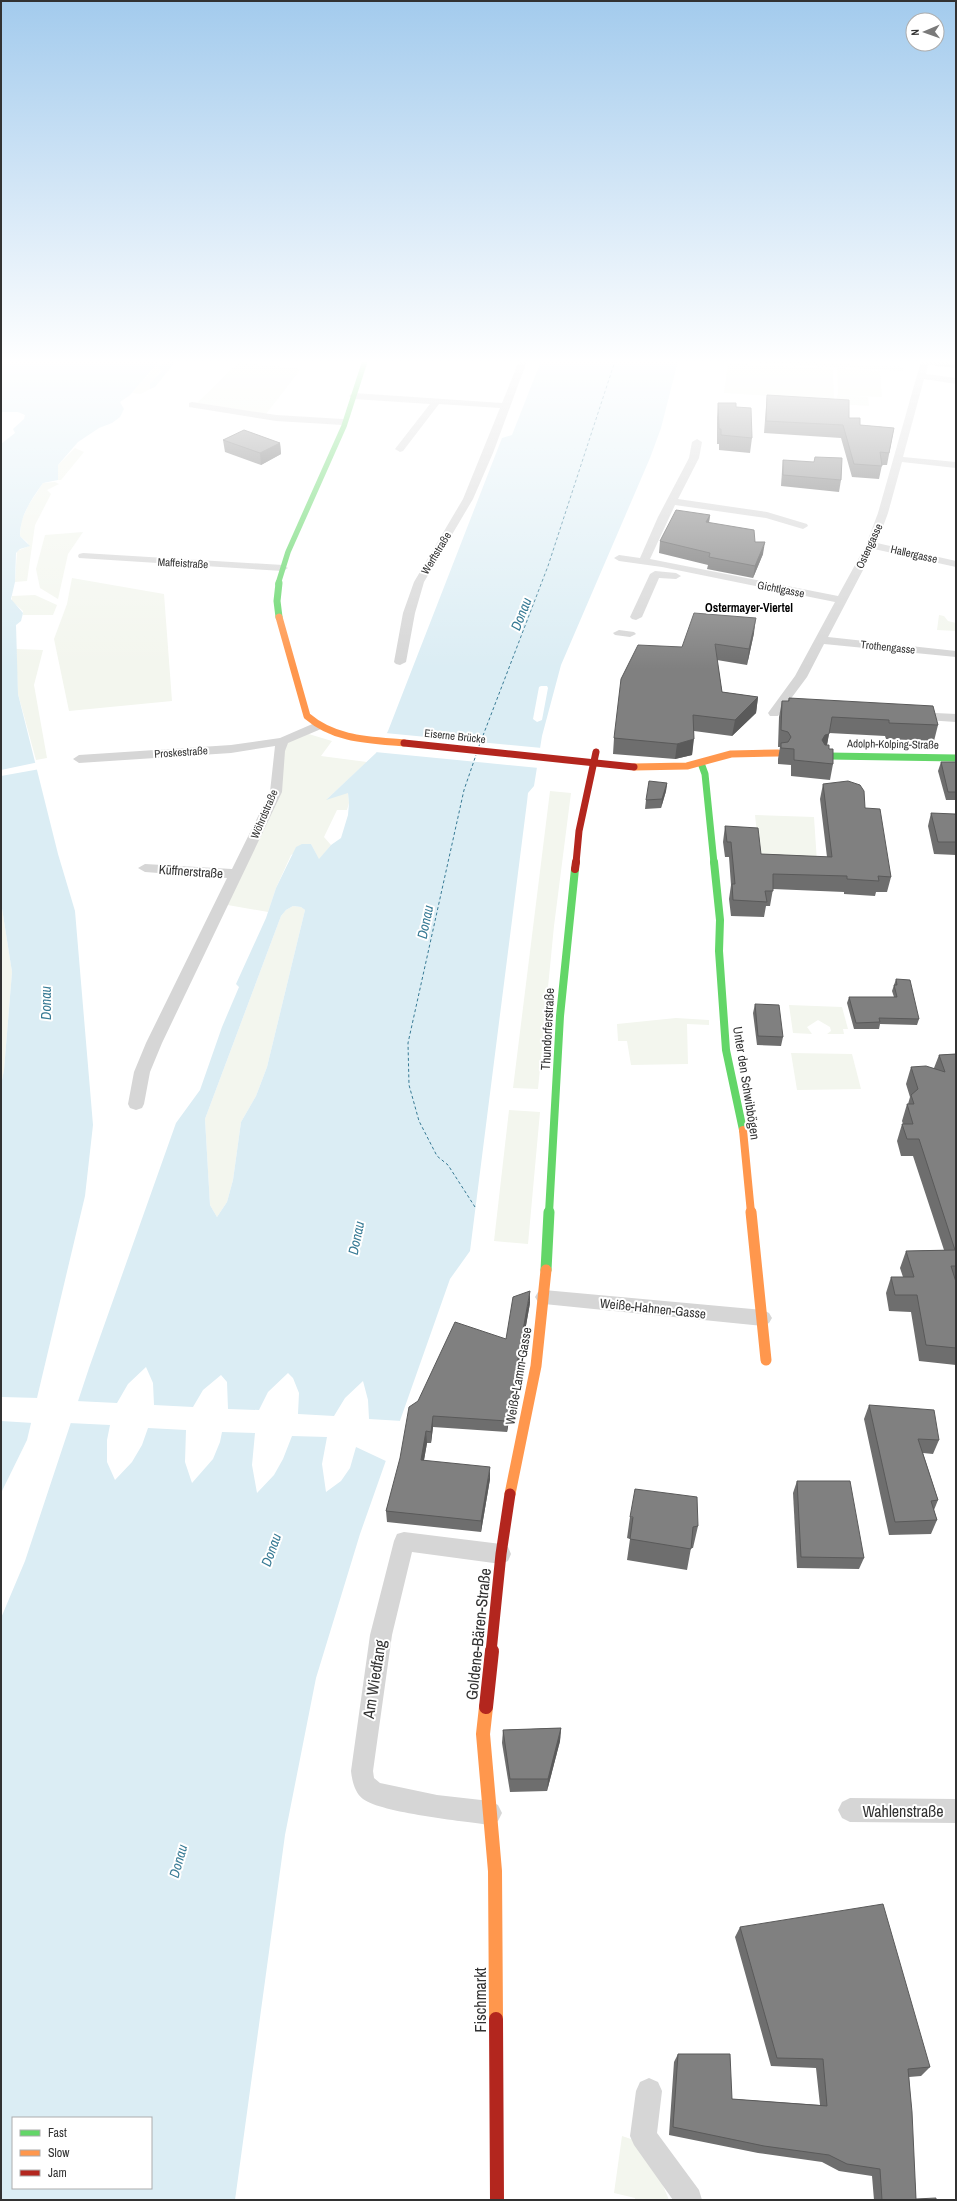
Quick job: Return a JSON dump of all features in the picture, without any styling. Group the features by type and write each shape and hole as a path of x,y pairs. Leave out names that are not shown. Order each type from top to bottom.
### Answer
{"street":[{"path":"283,741 317,726 307,716 277,610 278,587 291,544 317,490 327,464"},
{"name":"Werftstraße","path":"400,662 409,613 419,582 468,499 483,464"},
{"path":"644,561 671,501 691,464"},
{"name":"Ostengasse","path":"774,714 792,699 871,545 883,513 897,464"},
{"path":"944,464 956,465"},
{"path":"671,501 767,515 803,526"},
{"name":"Hallergasse","path":"871,545 956,564"},
{"name":"Maffeistraße","path":"83,556 283,568"},
{"name":"Gichtlgasse","path":"619,558 662,564 842,600"},
{"name":"Gichtlgasse","path":"636,617 655,574 705,578 722,577"},
{"name":"Trothengasse","path":"821,640 956,654"},
{"path":"902,715 953,718"},
{"name":"Eiserne Brücke","path":"317,726 337,734 372,740 593,763 656,768 701,763 725,755 746,752 778,753"},
{"name":"Proskestraße","path":"79,759 231,749 283,741"},
{"name":"Wöhrdstraße","path":"136,1104 142,1072 154,1043 276,792 279,751 283,741"},
{"name":"Thundorferstraße","path":"544,1297 556,1110 560,1008 579,831 596,752"},
{"name":"Adolph-Kolping-Straße","path":"829,756 956,758"},
{"name":"Unter den Schwibbögen","path":"701,763 705,774 720,920 720,951 726,1050 744,1137 766,1360"},
{"name":"Küffnerstraße","path":"145,868 237,874"},
{"name":"Weiße-Hahnen-Gasse","path":"544,1297 763,1318"},
{"name":"Weiße-Lamm-Gasse","path":"515,1458 530,1396 544,1297"},
{"name":"Goldene-Bären-Straße","path":"490,1813 483,1734 501,1554 515,1458"},
{"name":"Am Wiedfang","path":"490,1813 437,1806 376,1794 368,1790 363,1781 362,1771 381,1635 404,1541 501,1554"},
{"name":"Wahlenstraße","path":"850,1810 956,1811"},
{"name":"Fischmarkt","path":"490,1813 495,1871 497,2200"},
{"path":"649,2090 644,2136 689,2200"}],"shaded area":[{"path":"74,464 61,480 58,480 58,465"},
{"path":"55,482 59,484 47,490 51,494 35,525 27,581 15,582 17,551 29,546 20,536 21,522 28,506 43,483"},
{"path":"83,532 68,554 58,599 40,588 36,569 45,535"},
{"path":"72,578 164,594 172,701 69,711 54,639 67,604"},
{"path":"35,595 57,605 53,615 23,615 23,611 12,601 12,596"},
{"path":"939,615 944,616 948,621 956,623 956,631 937,630"},
{"path":"16,649 43,650 34,685 47,758 36,760 18,694"},
{"path":"302,732 332,741 321,756 367,762 327,799 348,792 349,803 347,810 337,810 324,837 331,845 319,860 311,844 291,855 276,888 268,912 222,904 276,792 283,741"},
{"path":"550,791 571,793 554,926 538,1089 513,1088"},
{"path":"755,815 814,817 817,862 758,869 758,843"},
{"path":"1,902 12,972 4,1070 1,1085"},
{"path":"293,906 301,907 305,910 267,1067 256,1096 241,1122 233,1180 227,1202 217,1217 210,1205 205,1119 281,916 286,910"},
{"path":"789,1005 842,1007 848,1029 843,1029 844,1034 827,1034 831,1031 830,1027 818,1020 807,1027 812,1034 793,1033"},
{"path":"676,1018 709,1020 709,1025 687,1024 688,1064 631,1065 627,1041 618,1041 617,1024"},
{"path":"791,1053 852,1054 861,1089 797,1090"},
{"path":"509,1110 540,1112 528,1244 494,1241"},
{"path":"622,2136 637,2141 659,2176 669,2200 635,2200 635,2198 614,2193"}],"water":[{"name":"Donau","path":"1,464 59,464 58,480 43,483 24,514 20,528 20,536 30,546 20,549 16,553 15,582 11,599 23,613 21,621 16,625 18,694 58,854 75,911 93,1125 85,1196 27,1440 1,1493 1,1085 4,1070 12,972 1,902"},
{"name":"Donau","path":"492,464 648,464 561,665 542,736 534,786 528,793 470,1251 450,1279 360,1534 316,1678 285,1835 235,2200 1,2200 1,1618 25,1561 89,1368 176,1123 200,1090 222,1027 239,987 236,984 266,918 276,888 296,847 302,844 311,844 319,859 331,845 341,838 348,815 348,793 326,800 376,753 388,731","holes":["293,906 301,907 305,910 267,1067 256,1096 241,1122 233,1180 227,1202 217,1217 210,1205 205,1119 281,916 286,910"]}],"pier":[{"path":"547,686 548,688 542,720 537,722 533,719 539,687"},
{"path":"385,733 542,748 539,768 375,752"},
{"path":"39,762 40,769 1,776 1,770"},
{"path":"146,1367 153,1383 154,1405 193,1407 203,1390 221,1375 227,1382 228,1409 259,1410 268,1392 288,1373 293,1378 299,1393 298,1414 334,1416 345,1398 363,1381 368,1400 369,1419 402,1421 388,1462 356,1447 350,1468 341,1481 326,1492 322,1464 327,1437 292,1436 283,1459 274,1475 257,1493 252,1465 255,1433 222,1432 220,1442 213,1459 192,1483 185,1462 186,1430 148,1428 142,1445 132,1462 115,1480 107,1462 107,1440 110,1425 69,1423 76,1401 117,1403 128,1384"},
{"path":"1,1381 2,1397 39,1398 33,1423 1,1421"}],"building":[{"path":"783,464 842,464 841,480 783,475"},
{"path":"854,464 882,464 882,466"},
{"path":"676,510 710,515 706,522 754,530 755,542 765,542 755,566 709,557 710,553 660,541"},
{"path":"694,613 756,618 749,649 715,644 722,692 758,697 735,720 693,715 694,739 677,744 614,738 621,679 638,645 682,647"},
{"path":"789,698 933,706 938,725 889,723 889,720 832,717 829,734 825,735 822,740 825,745 829,745 829,749 833,749 833,764 794,760 794,749 781,748 781,743 788,742 791,737 788,732 781,730 782,701 789,701"},
{"path":"941,762 956,762 956,792 948,792"},
{"path":"649,781 667,783 662,799 646,800"},
{"path":"848,781 860,785 864,791 865,808 880,809 891,877 878,876 879,881 847,879 847,876 773,874 773,891 765,891 767,902 733,900 732,884 735,884 731,842 727,842 725,826 758,828 761,854 832,857 823,784"},
{"path":"931,813 955,814 956,842 938,842"},
{"path":"896,979 910,980 919,1019 879,1018 880,1022 856,1023 849,997 897,997 894,985 897,985"},
{"path":"755,1004 779,1005 783,1037 758,1036"},
{"path":"956,1054 956,1266 951,1266 956,1282 956,1348 926,1345 917,1295 895,1295 891,1277 914,1277 906,1251 955,1250 919,1139 907,1139 902,1124 913,1124 907,1104 914,1104 911,1095 918,1089 911,1067 926,1066 945,1072 939,1055"},
{"path":"530,1291 507,1421 433,1416 431,1432 426,1431 421,1460 490,1467 481,1521 386,1511 400,1458 409,1407 418,1401 455,1322 506,1339 513,1297"},
{"path":"869,1405 934,1410 939,1440 918,1439 938,1500 931,1501 937,1520 895,1522"},
{"path":"797,1481 850,1481 864,1558 801,1557"},
{"path":"635,1489 697,1497 698,1526 693,1527 691,1549 630,1539 633,1517 630,1517"},
{"path":"561,1728 548,1779 510,1779 503,1730"},
{"path":"883,1904 930,2067 908,2069 912,2112 916,2199 936,2198 936,2200 882,2200 880,2169 847,2164 829,2155 764,2146 673,2127 678,2054 730,2054 732,2099 827,2106 823,2059 777,2058 740,1927"}],"ferry route":[{"path":"479,746 548,566 581,464"},
{"path":"475,1207 448,1165 437,1156 419,1121 409,1085 408,1043 464,790 476,755"}],"traffic: fast":[{"path":"279,617 277,601 278,585 282,568 295,535 328,464"},
{"path":"829,756 956,758"},
{"path":"701,763 705,774 720,920 719,951 726,1050 743,1130"},
{"path":"546,1270 560,1016 575,869"}],"traffic: slow":[{"path":"279,617 307,716 317,725 340,735 366,740 404,743"},
{"path":"634,767 648,768 687,766 731,754 778,753"},
{"path":"743,1130 766,1360"},
{"path":"510,1494 536,1366 546,1270"},
{"path":"486,1707 483,1734 495,1871 496,2019"}],"traffic: jam":[{"path":"404,743 634,767"},
{"path":"575,869 579,831 596,752"},
{"path":"486,1707 501,1554 510,1494"},
{"path":"496,2019 497,2200"}],"district":[{"name":"Ostermayer-Viertel","path":"749,608"}]}
